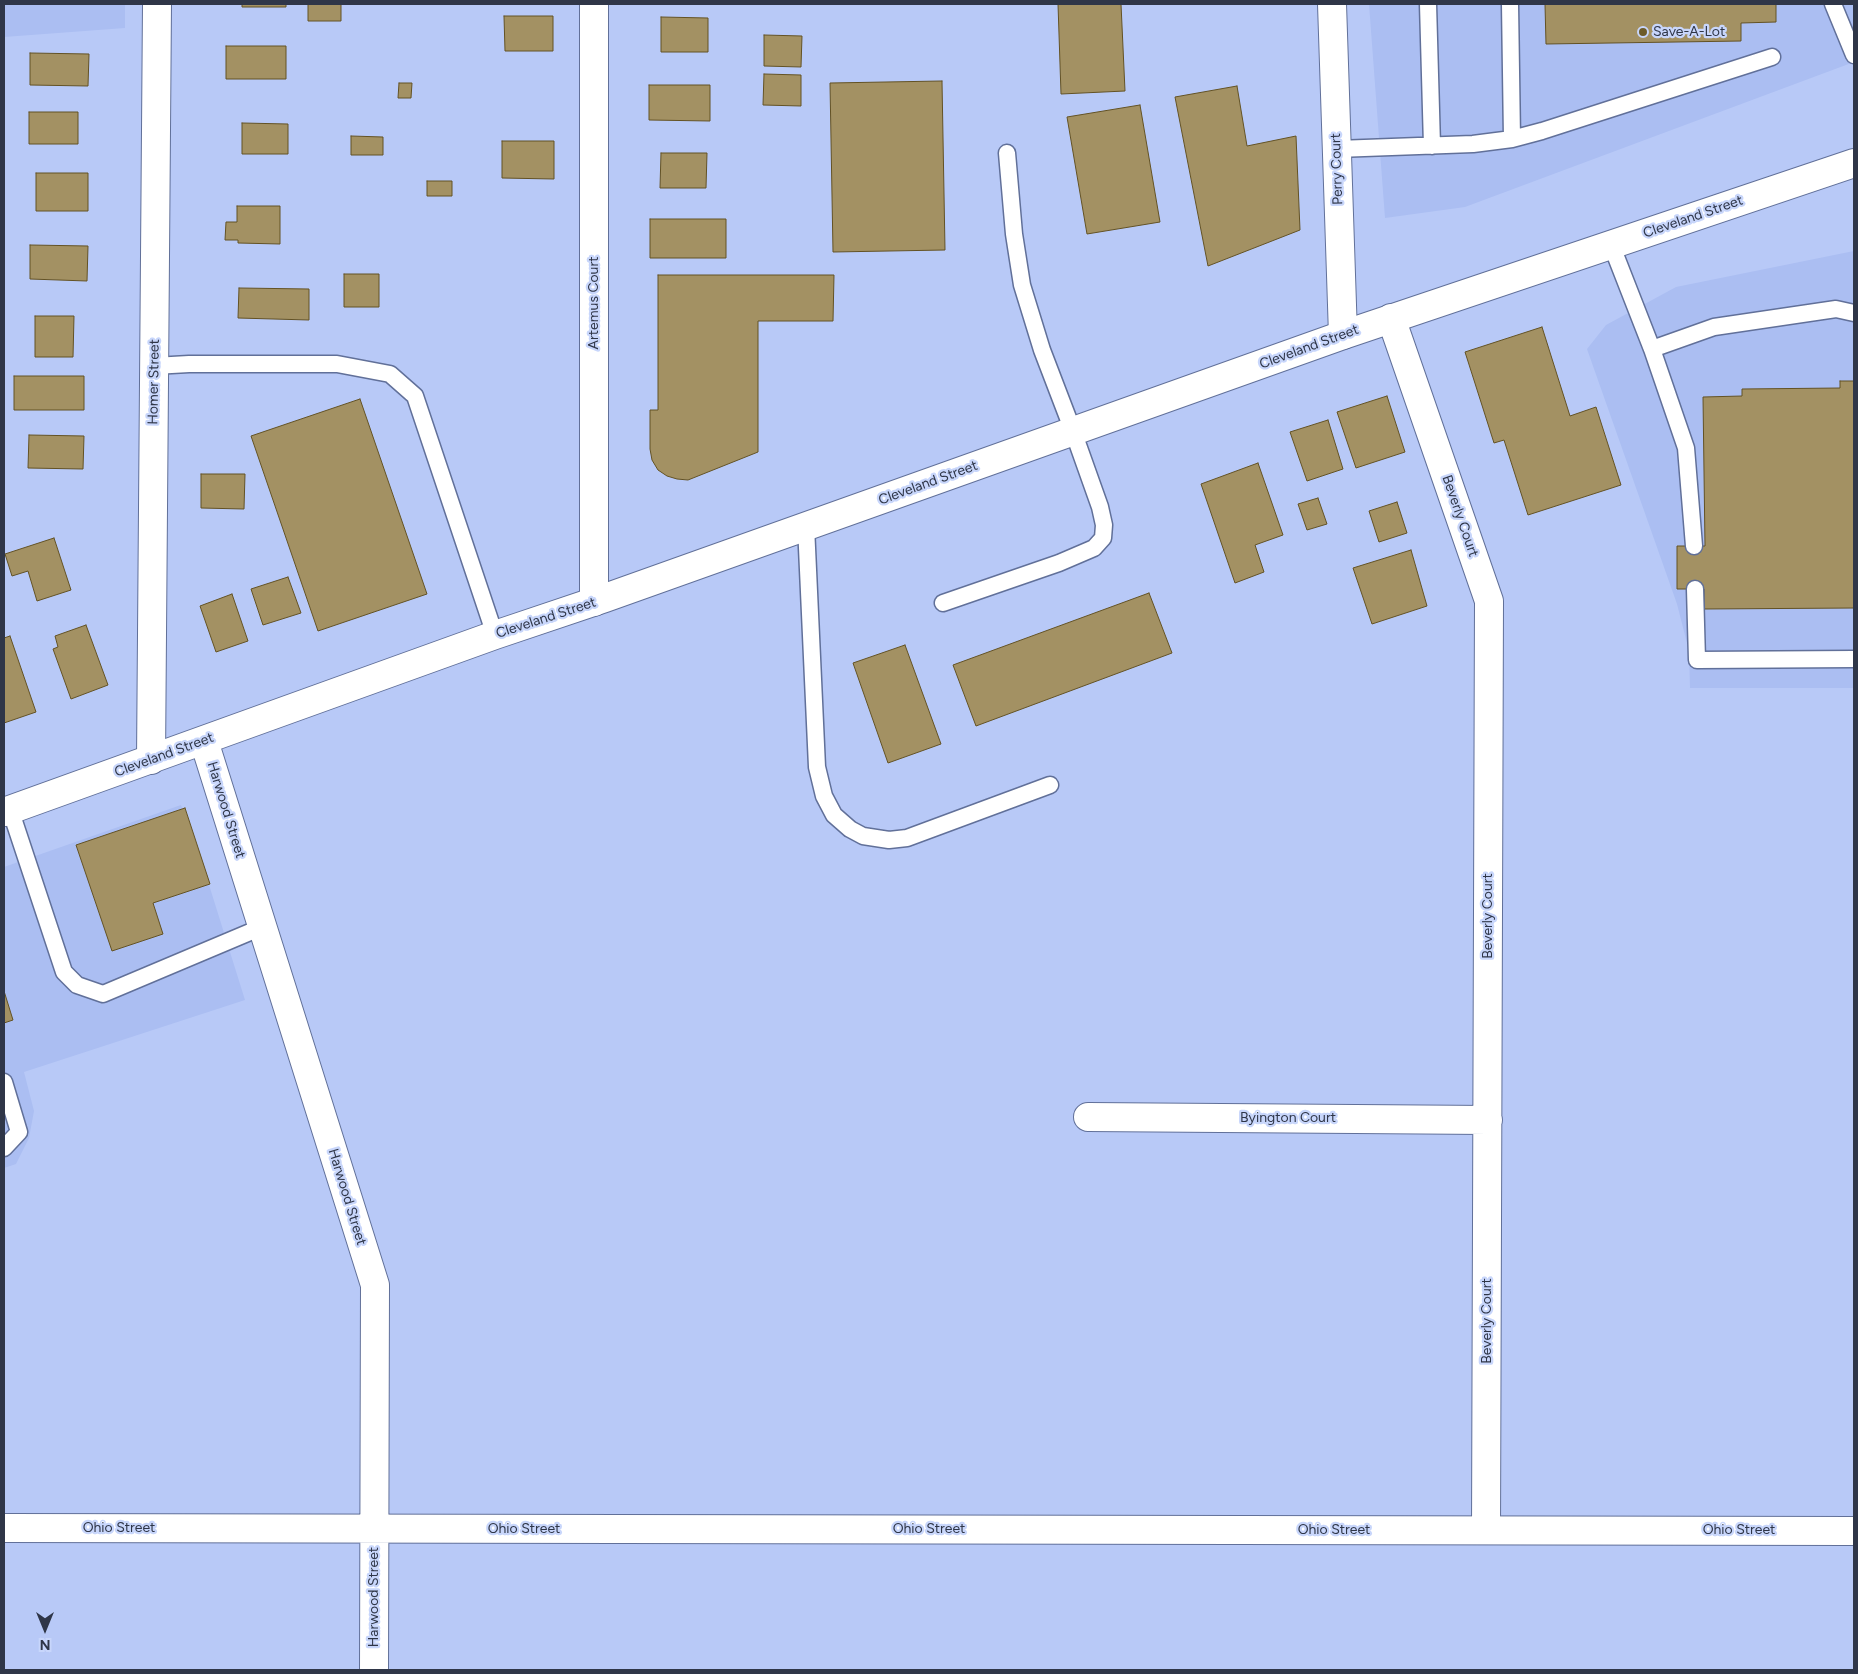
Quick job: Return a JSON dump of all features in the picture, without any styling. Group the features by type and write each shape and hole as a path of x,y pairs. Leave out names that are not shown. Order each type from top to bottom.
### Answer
{"street":[{"name":"Homer Street","path":"151,760 157,4"},
{"name":"Artemus Court","path":"594,4 594,602"},
{"name":"Perry Court","path":"1332,4 1343,335"},
{"name":"Cleveland Street","path":"7,811 495,635 594,602 1391,318 1854,163"},
{"name":"Beverly Court","path":"1391,318 1489,601 1486,1530"},
{"name":"Harwood Street","path":"204,741 375,1285 374,1670"},
{"name":"Byington Court","path":"1088,1117 1488,1120"},
{"name":"Ohio Street","path":"4,1528 1854,1530"}],"lane":[{"path":"1428,4 1432,146"},
{"path":"1510,4 1512,139"},
{"path":"1833,4 1854,55"},
{"path":"1337,149 1473,144 1512,139 1772,58"},
{"path":"943,603 1059,563 1094,548 1103,538 1104,524 1100,507 1042,350 1022,285 1014,234 1007,153"},
{"path":"1611,244 1652,349 1686,448 1694,546"},
{"path":"1652,349 1714,327 1836,309 1854,313"},
{"path":"154,366 189,364 337,364 390,374 415,396 495,635"},
{"path":"806,526 817,767 824,796 834,814 850,829 863,836 889,840 907,838 1050,784"},
{"path":"1695,588 1697,660 1854,659"},
{"path":"7,811 64,972 77,985 103,994 262,927"},
{"path":"4,1082 19,1132 4,1148"}],"shaded area":[{"path":"4,4 125,4 125,28 4,37"},
{"path":"1369,4 1854,4 1854,62 1465,207 1385,218"},
{"path":"1854,251 1854,688 1690,688 1689,651 1677,604 1587,349 1606,325 1676,287"},
{"path":"181,805 210,888 245,1000 24,1072 34,1111 29,1138 16,1164 4,1168 4,867"}],"building":[{"path":"242,4 286,4 286,7 242,7"},
{"path":"308,4 341,4 341,21 308,21"},
{"path":"1058,4 1121,4 1125,91 1061,94"},
{"name":"Save-A-Lot","path":"1545,4 1776,4 1776,22 1741,23 1741,41 1546,44"},
{"path":"504,16 553,16 553,51 505,51"},
{"path":"661,17 708,18 708,52 661,52"},
{"path":"764,35 802,36 801,67 764,66"},
{"path":"226,46 286,46 286,79 226,79"},
{"path":"30,53 89,54 88,86 30,85"},
{"path":"764,74 801,75 801,106 763,105"},
{"path":"942,81 945,250 833,252 830,83"},
{"path":"399,83 412,83 411,98 398,98"},
{"path":"649,85 710,85 710,121 649,120"},
{"path":"1237,86 1247,146 1296,136 1300,230 1208,266 1175,97"},
{"path":"1140,105 1160,222 1087,234 1067,117"},
{"path":"29,112 78,112 78,144 29,144"},
{"path":"242,123 288,124 288,154 242,154"},
{"path":"351,136 383,137 383,155 351,155"},
{"path":"502,141 554,141 554,179 502,178"},
{"path":"661,153 707,153 706,188 660,188"},
{"path":"36,173 88,173 88,211 36,211"},
{"path":"427,181 452,181 452,196 427,196"},
{"path":"237,206 280,206 280,244 238,243 238,240 225,240 226,222 237,222"},
{"path":"650,219 726,219 726,258 650,258"},
{"path":"30,245 88,246 87,281 30,279"},
{"path":"344,274 379,274 379,307 344,307"},
{"path":"658,275 834,275 833,321 758,321 758,452 688,480 667,476 658,470 652,460 650,449 650,410 658,410"},
{"path":"239,288 309,289 309,320 238,318"},
{"path":"35,316 74,316 73,357 35,357"},
{"path":"1542,327 1570,416 1596,407 1621,485 1528,515 1504,440 1494,443 1465,352"},
{"path":"14,376 84,376 84,410 14,410"},
{"path":"1840,381 1854,381 1854,608 1704,609 1704,589 1677,589 1677,546 1705,546 1703,397 1742,396 1742,389 1840,388"},
{"path":"1387,396 1405,452 1356,468 1337,412"},
{"path":"360,399 427,594 318,631 251,436"},
{"path":"1328,420 1343,469 1307,481 1290,432"},
{"path":"29,435 84,436 83,469 28,468"},
{"path":"1258,463 1283,535 1255,545 1264,572 1235,583 1201,484"},
{"path":"201,474 245,474 244,509 201,508"},
{"path":"1318,498 1327,524 1307,530 1298,504"},
{"path":"1397,502 1407,533 1379,542 1369,511"},
{"path":"54,538 71,590 37,601 28,571 12,576 5,554"},
{"path":"1411,550 1427,606 1372,624 1353,568"},
{"path":"288,577 301,613 263,625 251,589"},
{"path":"1149,593 1172,653 976,726 953,665"},
{"path":"232,594 248,641 216,652 200,606"},
{"path":"86,625 108,685 71,699 53,649 58,647 55,636"},
{"path":"10,636 36,712 4,723 4,638"},
{"path":"905,645 941,744 888,763 853,663"},
{"path":"185,808 210,884 153,903 163,934 112,951 76,845"},
{"path":"4,991 13,1020 4,1023"}],"place":[{"name":"Save-A-Lot","path":"1643,32"}]}
